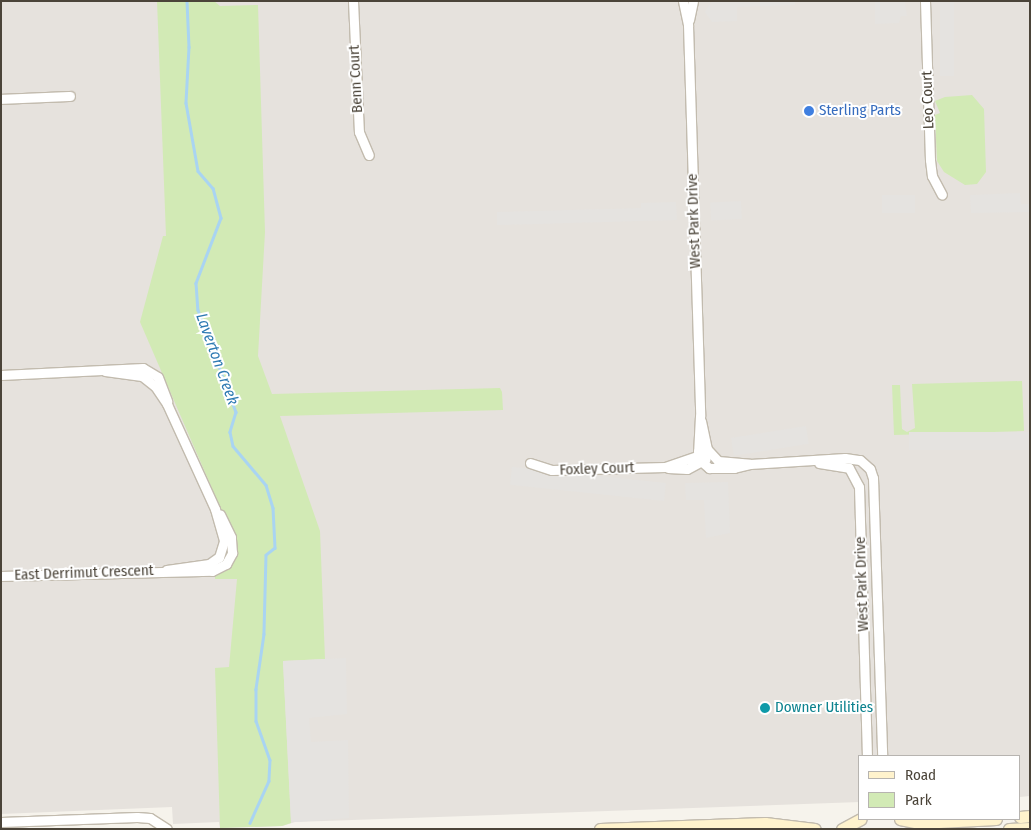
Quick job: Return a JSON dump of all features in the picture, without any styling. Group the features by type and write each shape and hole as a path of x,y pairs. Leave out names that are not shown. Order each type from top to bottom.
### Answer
{"main road":[{"path":"842,829 859,820"},
{"path":"905,820 919,823 977,820"},
{"path":"600,829 765,823 815,829"},
{"path":"1009,829 1030,828"}],"street":[{"name":"Benn Court","path":"353,1 359,132 369,155"},
{"name":"West Park Drive","path":"683,1 688,26 701,459"},
{"name":"West Park Drive","path":"688,26 693,1"},
{"name":"Leo Court","path":"924,1 930,160 932,176 942,195"},
{"path":"1,98 70,96"},
{"name":"East Derrimut Crescent","path":"1,375 105,371 130,368 149,370 158,377 167,404 215,509 231,537 229,561 219,569 204,572 166,570 1,576"},
{"name":"West Park Drive","path":"700,416 710,453"},
{"path":"710,453 718,461 750,464 812,462 845,458 864,462"},
{"name":"Foxley Court","path":"530,463 552,470 665,467 701,459 710,453"},
{"path":"701,459 709,468 723,469 750,464"},
{"path":"812,462 852,470 864,462"},
{"name":"West Park Drive","path":"864,462 873,478 882,755"},
{"name":"West Park Drive","path":"852,470 859,486 867,755"},
{"name":"West Park Drive","path":"864,640 878,634"},
{"name":"West Park Drive","path":"864,640 878,645"},
{"path":"1,822 137,817 150,818 167,829"}],"shaded area":[{"path":"1,1 1030,1 1030,796 1021,797 1021,755 858,755 858,802 295,822 282,826 220,828 219,822 173,824 172,807 1,814"},
{"path":"712,1 795,1 795,5 737,7 737,21 712,22 705,12"},
{"path":"826,1 905,1 907,16 901,16 899,23 875,24 875,2"},
{"path":"940,1 954,1 954,76 940,76"},
{"path":"1020,193 1021,204 1030,204 1030,212 971,213 970,195"},
{"path":"882,195 915,195 915,213 882,213"},
{"path":"741,201 742,219 711,221 710,203"},
{"path":"676,202 677,220 497,225 497,212 641,208 641,203"},
{"path":"806,426 809,444 734,456 731,438"},
{"path":"909,432 1030,432 1030,450 909,450"},
{"path":"512,467 666,483 664,501 510,485"},
{"path":"728,482 730,533 706,538 704,500 686,500 685,483"},
{"path":"346,658 347,714 309,718 311,742 348,740 349,818 295,822 291,820 283,661"}],"green space":[{"path":"157,1 214,1 220,6 258,5 265,232 258,356 272,394 500,388 502,392 503,410 280,416 320,531 325,659 283,661 291,823 282,826 220,828 215,668 229,667 237,579 215,579 215,575 233,561 236,544 140,322 163,236 166,236"},
{"path":"972,95 984,109 986,172 977,184 965,185 944,172 937,161 935,115 940,113 935,101 945,97"},
{"path":"1022,381 1024,431 894,435 892,385 900,385 902,429 907,432 915,428 912,384"}],"waterway":[{"name":"Laverton Creek","path":"187,1 189,47 186,103 198,171 213,188 221,218 196,283 198,310 236,412 230,432 233,446 266,485 273,508 275,548 266,555 264,634 256,689 256,721 270,760 269,781 250,823"}],"place":[{"name":"Sterling Parts","path":"809,111"},
{"name":"Downer Utilities","path":"765,708"}]}
